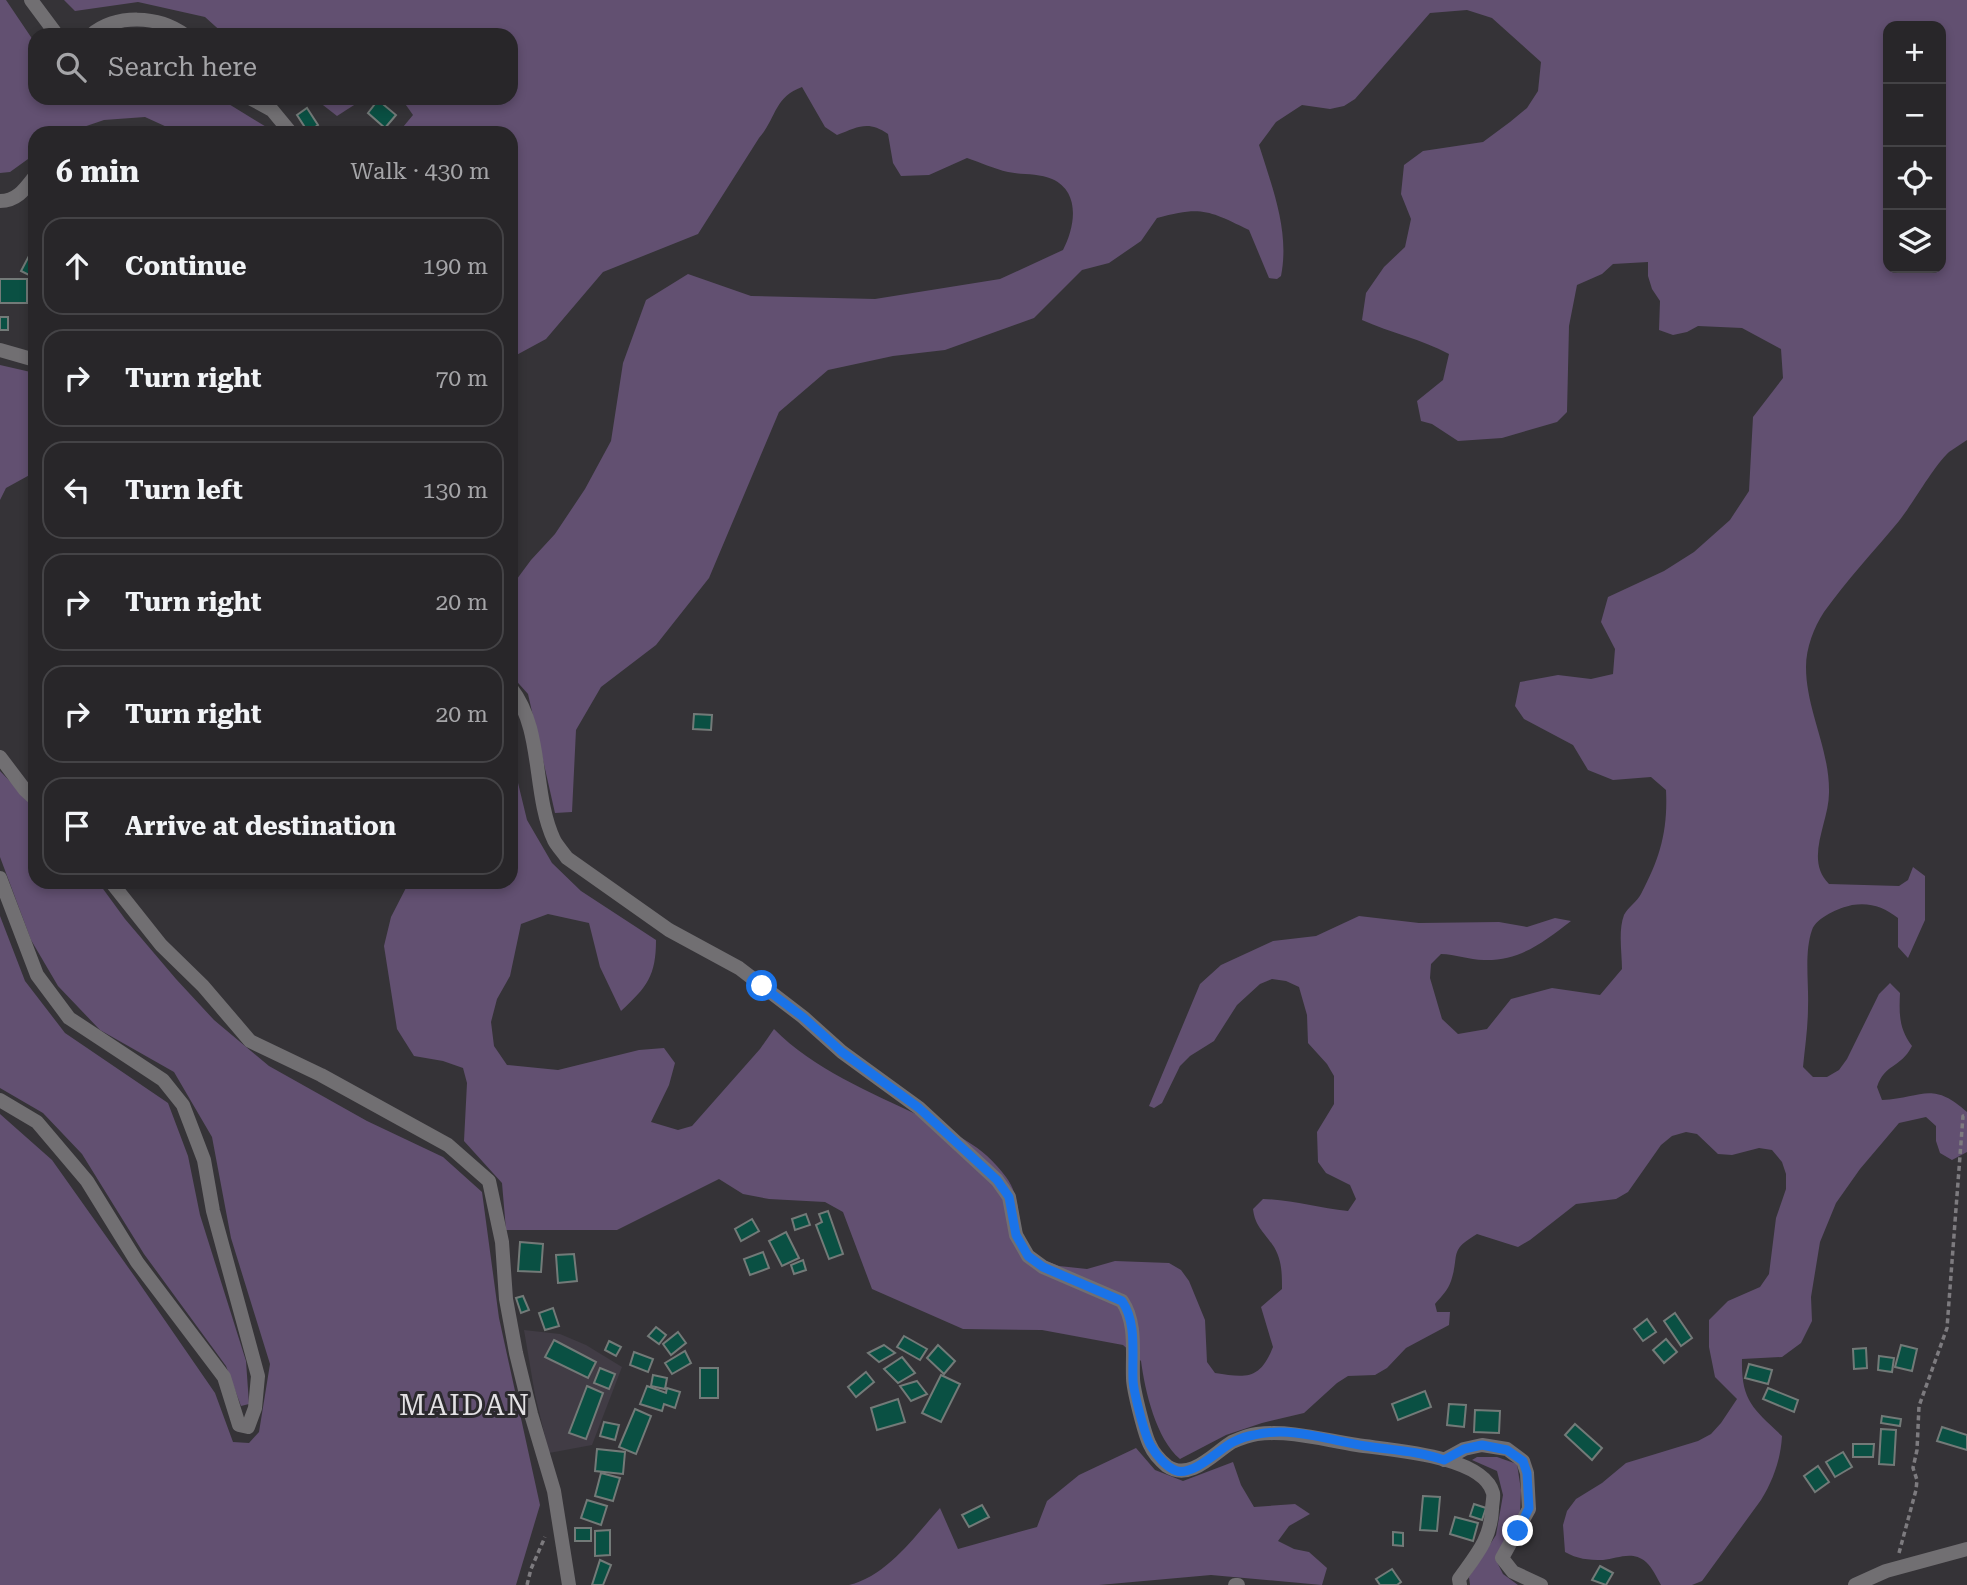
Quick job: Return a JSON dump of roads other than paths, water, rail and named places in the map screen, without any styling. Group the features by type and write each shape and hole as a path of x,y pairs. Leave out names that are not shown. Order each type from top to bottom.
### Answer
{"street":[{"path":"32,0 52,28"},
{"path":"102,28 110,23 136,19 172,28"},
{"path":"263,105 272,110 285,126"},
{"path":"0,201 16,197 28,184"},
{"path":"0,350 28,358"},
{"path":"518,697 529,727 549,823 555,841 567,858 669,930 739,968 803,1017 842,1052 919,1108 997,1180 1009,1197 1016,1235 1028,1256 1043,1267 1122,1301 1129,1311 1133,1340 1133,1382 1149,1444 1166,1465 1178,1471 1185,1471 1213,1457 1233,1442 1256,1434 1300,1433 1336,1441 1425,1453 1472,1471 1483,1478 1493,1493 1492,1524 1483,1546 1459,1579 1460,1585"},
{"path":"0,757 28,793"},
{"path":"0,878 37,975 69,1018 163,1080 183,1105 204,1160 213,1212 258,1376 255,1408 248,1427 239,1425 224,1377 137,1262 87,1181 37,1122 0,1100"},
{"path":"117,889 161,945 203,986 250,1041 321,1075 448,1145 489,1181 502,1242 506,1299 516,1353 554,1491 569,1585"},
{"path":"1444,1460 1464,1449 1482,1445 1507,1450 1523,1461 1527,1473 1529,1508 1502,1558 1513,1572 1541,1585"},
{"path":"1855,1585 1886,1571 1967,1549"}],"district":[{"name":"MAIDAN","path":"465,1405"}]}
